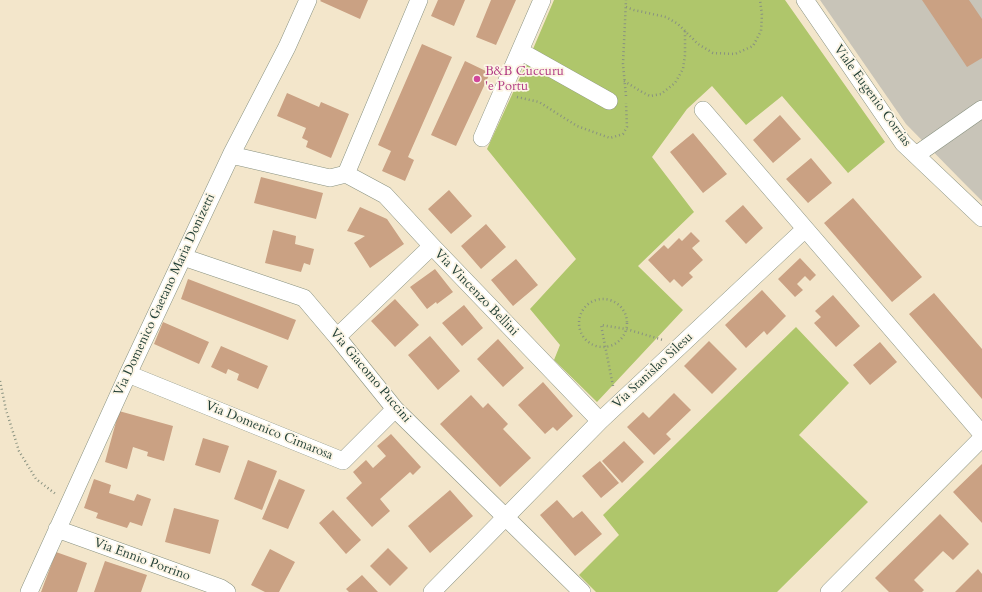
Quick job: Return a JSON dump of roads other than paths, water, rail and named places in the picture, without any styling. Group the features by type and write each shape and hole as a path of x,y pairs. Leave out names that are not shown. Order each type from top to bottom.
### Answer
{"street":[{"name":"Via Domenico Gaetano Maria Donizetti","path":"29,592 128,374 231,155 287,47 308,0"},
{"path":"231,155 330,178 346,174 419,0"},
{"path":"482,138 542,0"},
{"name":"Viale Eugenio Corrias","path":"805,0 903,143 982,218"},
{"path":"520,51 610,102"},
{"path":"916,155 982,109"},
{"path":"703,110 982,434"},
{"name":"Via Vincenzo Bellini","path":"346,174 385,195 600,421"},
{"name":"Via Stanislao Silesu","path":"432,592 600,421 806,229"},
{"path":"337,337 432,246"},
{"name":"Via Giacomo Puccini","path":"183,257 304,298 395,409 582,592"},
{"name":"Via Domenico Cimarosa","path":"128,374 343,460 395,409"},
{"path":"829,592 982,438"},
{"name":"Via Ennio Porrino","path":"57,529 221,588 226,592"}],"place":[{"name":"B&B Cuccuru 'e Portu","path":"477,79"}]}
